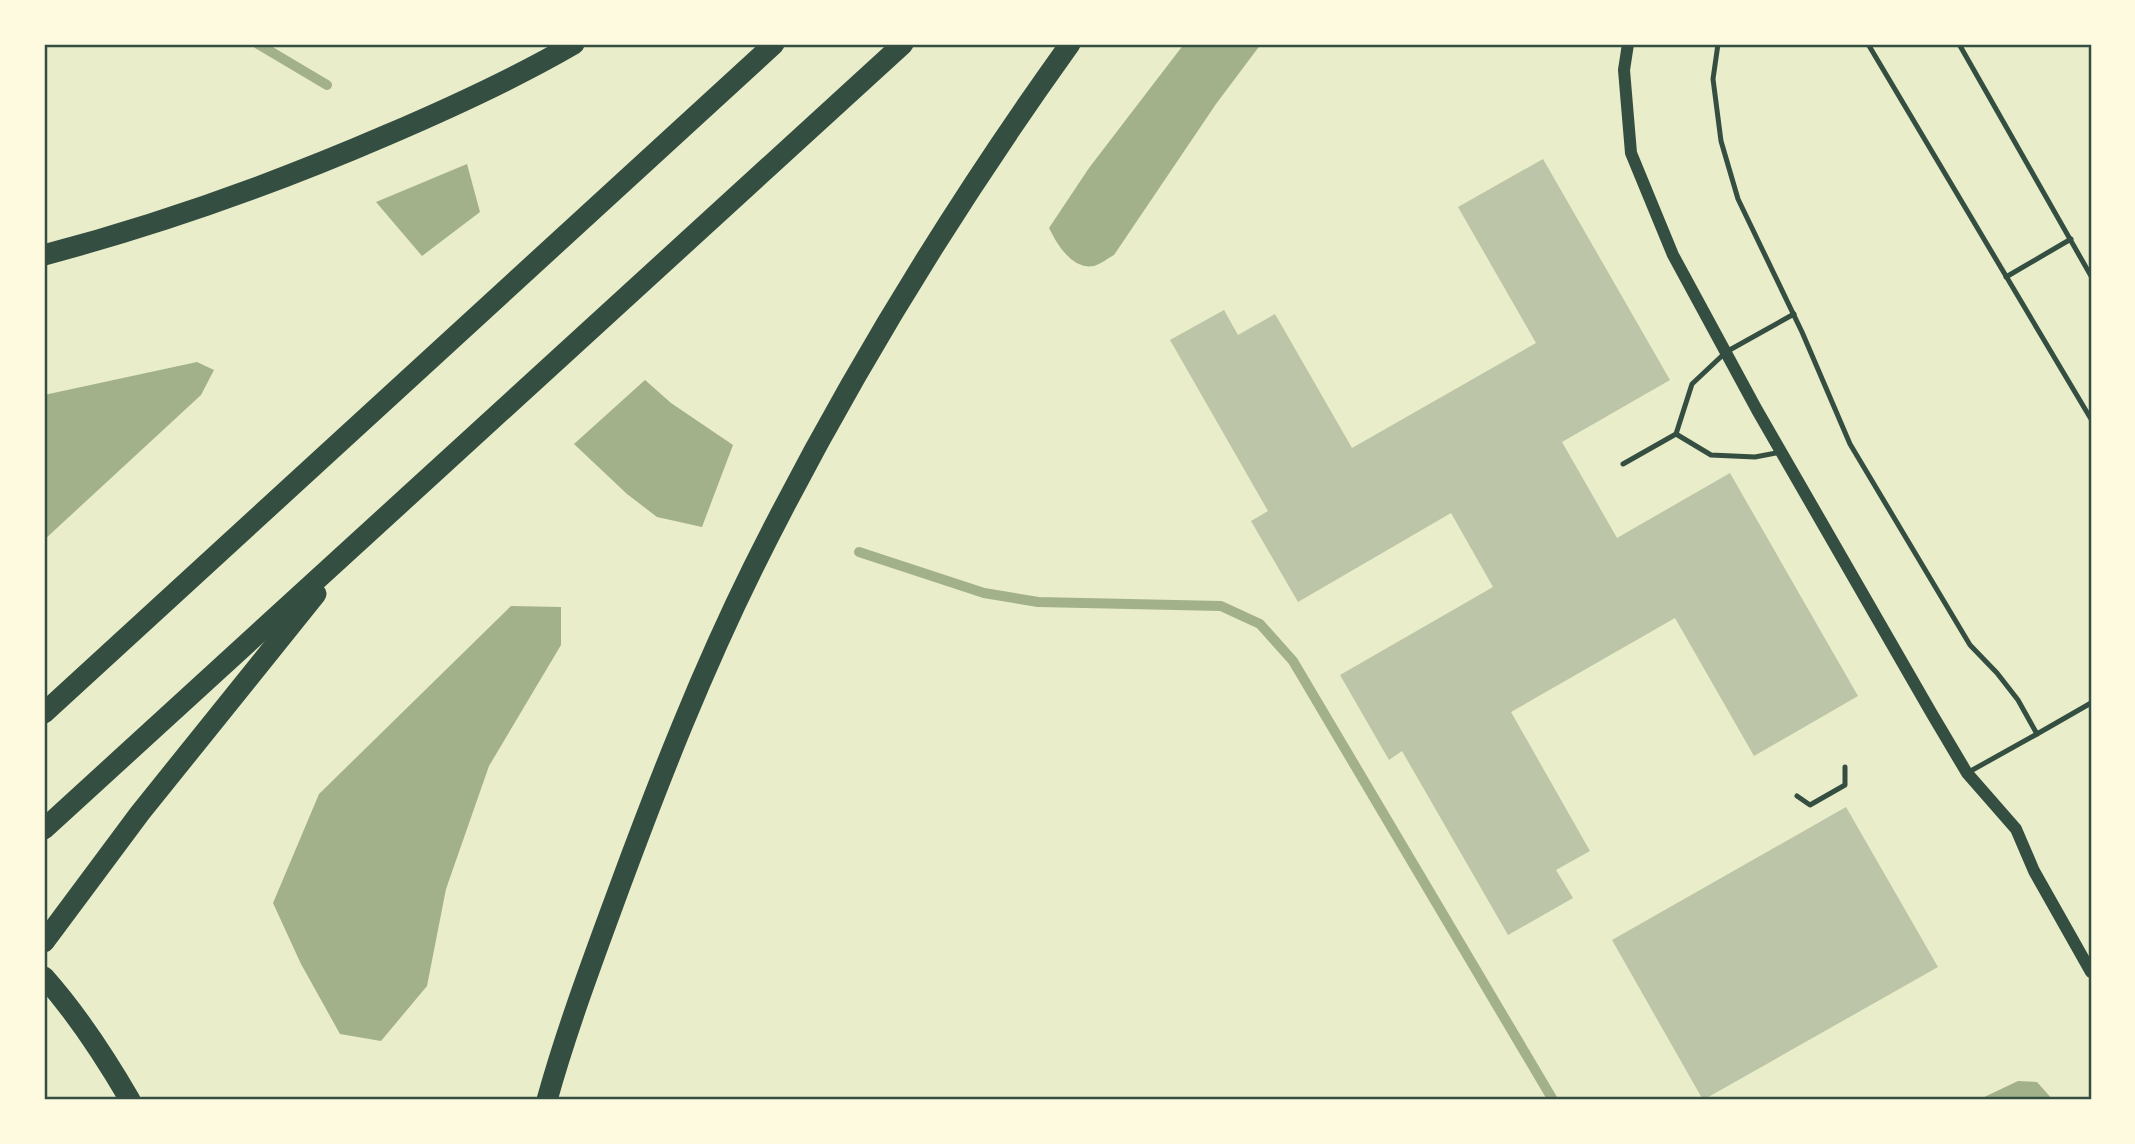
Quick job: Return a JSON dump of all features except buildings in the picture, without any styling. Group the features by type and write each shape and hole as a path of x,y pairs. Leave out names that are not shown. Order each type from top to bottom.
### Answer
{"highway":[{"path":"44,254 109,238 334,158 444,110 574,44"},
{"path":"44,713 774,44"},
{"path":"44,829 903,44"},
{"path":"547,1100 578,1002 640,832 682,726 753,569 803,471 904,295 964,197 1070,44"},
{"path":"44,943 140,813 360,539"},
{"path":"44,977 61,996 130,1100"}],"street":[{"path":"1628,44 1624,70 1631,153 1673,255 1781,452 1967,773 2017,829 2034,871 2091,972"}],"lane":[{"path":"1718,44 1713,79 1721,141 1738,200 1794,314 1850,444 1970,645 2018,700 2036,734"},
{"path":"1868,44 2091,419"},
{"path":"1959,44 2091,276"},
{"path":"2006,277 2071,239"},
{"path":"1623,464 1676,434 1692,384 1726,352 1794,314"},
{"path":"1676,434 1711,455 1755,457 1781,452"},
{"path":"1967,773 2091,703"},
{"path":"1797,796 1810,805 1845,785 1845,767"}],"shaded area":[{"path":"1184,44 1261,44 1216,104 1114,255 1094,266 1079,264 1061,248 1049,228 1089,168"},
{"path":"467,164 480,212 422,256 376,202"},
{"path":"197,362 214,370 201,395 44,540 44,395"},
{"path":"645,380 671,403 733,445 702,527 657,517 627,494 574,444"},
{"path":"511,606 561,607 561,645 489,766 446,889 427,986 381,1041 340,1034 301,964 273,903 319,794"},
{"path":"2018,1081 2037,1082 2053,1100 1978,1100"}],"waterway":[{"path":"258,44 327,85"},
{"path":"859,552 984,593 1038,602 1221,606 1260,624 1293,661 1553,1100"}]}
